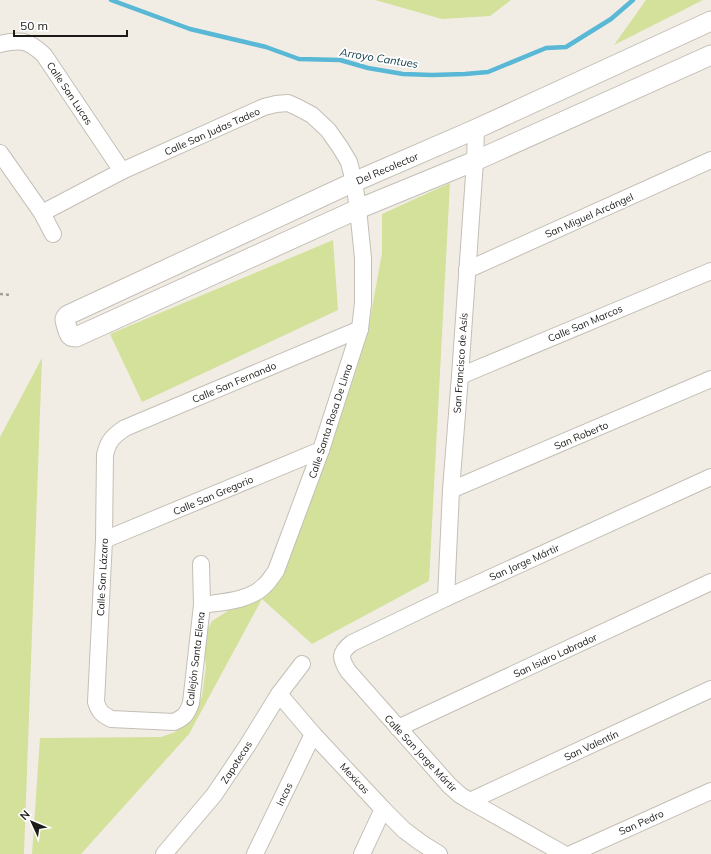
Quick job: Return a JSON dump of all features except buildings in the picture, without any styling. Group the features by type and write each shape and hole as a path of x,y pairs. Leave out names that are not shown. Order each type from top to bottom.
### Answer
{"street":[{"name":"Del Recolector","path":"711,21 476,129 354,182 70,314 66,317 66,325 69,335 76,337 358,209 475,161 711,55"},
{"name":"Calle San Lucas","path":"0,44 12,41 22,41 38,49 44,55 122,171"},
{"name":"Calle San Judas Tadeo","path":"42,213 122,171 264,107 276,104 288,103 297,107 312,115 328,130 349,162 354,182"},
{"name":"San Francisco de Asís","path":"446,598 451,490 475,161 476,129"},
{"path":"0,153 42,213 53,234"},
{"name":"San Miguel Arcángel","path":"467,270 711,160"},
{"name":"Calle Santa Rosa De Lima","path":"202,605 234,600 252,595 264,586 276,571 321,450 360,330 363,303 363,258 354,182"},
{"name":"Calle San Marcos","path":"460,376 711,271"},
{"name":"Calle San Fernando","path":"112,439 116,434 125,428 360,330"},
{"name":"San Roberto","path":"451,490 711,379"},
{"name":"Calle San Lázaro","path":"103,714 98,708 96,702 104,540 105,455 107,447 112,439"},
{"name":"Calle San Gregorio","path":"104,540 321,450"},
{"name":"San Jorge Mártir","path":"342,654 352,643 446,598 711,477"},
{"name":"Callejón Santa Elena","path":"103,714 111,719 119,720 174,722 183,718 188,711 191,703 202,605 200,564"},
{"name":"San Isidro Labrador","path":"398,728 711,582"},
{"name":"Calle San Jorge Mártir","path":"342,654 342,662 348,671 449,785 470,801 564,854"},
{"name":"Zapotecas","path":"164,854 214,795 247,746 279,694 302,664"},
{"name":"San Valentín","path":"470,801 711,688"},
{"name":"Mexicas","path":"279,694 313,734 383,810 404,830 438,854"},
{"name":"Incas","path":"255,854 313,734"},
{"name":"San Pedro","path":"571,854 711,791"},
{"path":"362,854 383,810"}],"path":[{"path":"0,294 10,295"}],"green space":[{"path":"375,0 511,0 490,16 442,19"},
{"path":"646,0 703,0 614,45"},
{"path":"450,183 429,581 312,644 262,599 189,734 81,854 32,854 40,738 161,737 175,732 193,716 202,696 206,667 203,638 212,621 231,609 291,554 354,377 368,330 382,253 382,214"},
{"path":"333,240 338,310 142,402 110,334"},
{"path":"42,358 24,854 0,854 0,437"}],"waterway":[{"name":"Arroyo Cantues","path":"111,0 190,29 266,47 299,59 340,60 368,68 403,74 432,75 488,72 546,48 566,47 611,19 633,0"}]}
